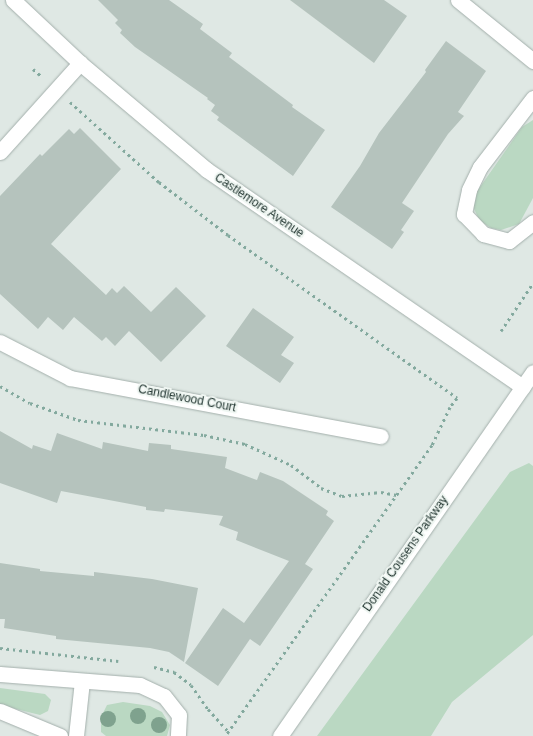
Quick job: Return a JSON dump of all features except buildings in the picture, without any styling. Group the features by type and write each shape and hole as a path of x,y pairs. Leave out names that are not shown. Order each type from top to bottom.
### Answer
{"street":[{"name":"Castlemore Avenue","path":"13,0 80,63 207,170 528,390"},
{"path":"458,0 533,60"},
{"path":"0,152 80,63"},
{"path":"533,98 480,167 469,190 464,214 483,234 509,241 533,222"},
{"name":"Candlewood Court","path":"0,342 70,378 381,436"},
{"name":"Donald Cousens Parkway","path":"280,736 528,390 533,372"},
{"path":"0,674 140,685 164,696 179,715 178,736"},
{"path":"76,736 82,681"},
{"path":"0,711 60,736"}],"path":[{"path":"33,69 166,188 228,235 457,398 450,407 432,445 225,736"},
{"path":"501,331 533,283"},
{"path":"0,386 30,403 78,420 204,435 245,444 291,465 321,488 342,496 381,492 397,495"}],"green space":[{"path":"533,120 533,198 519,224 501,230 491,228 480,221 474,209 473,197 522,127"},
{"path":"529,463 533,466 533,635 452,702 431,736 317,736 510,472"},
{"path":"0,688 45,694 51,700 48,711 40,715 0,705"},
{"path":"123,702 150,706 162,712 170,725 167,736 106,736 101,732 101,717 107,705"}]}
